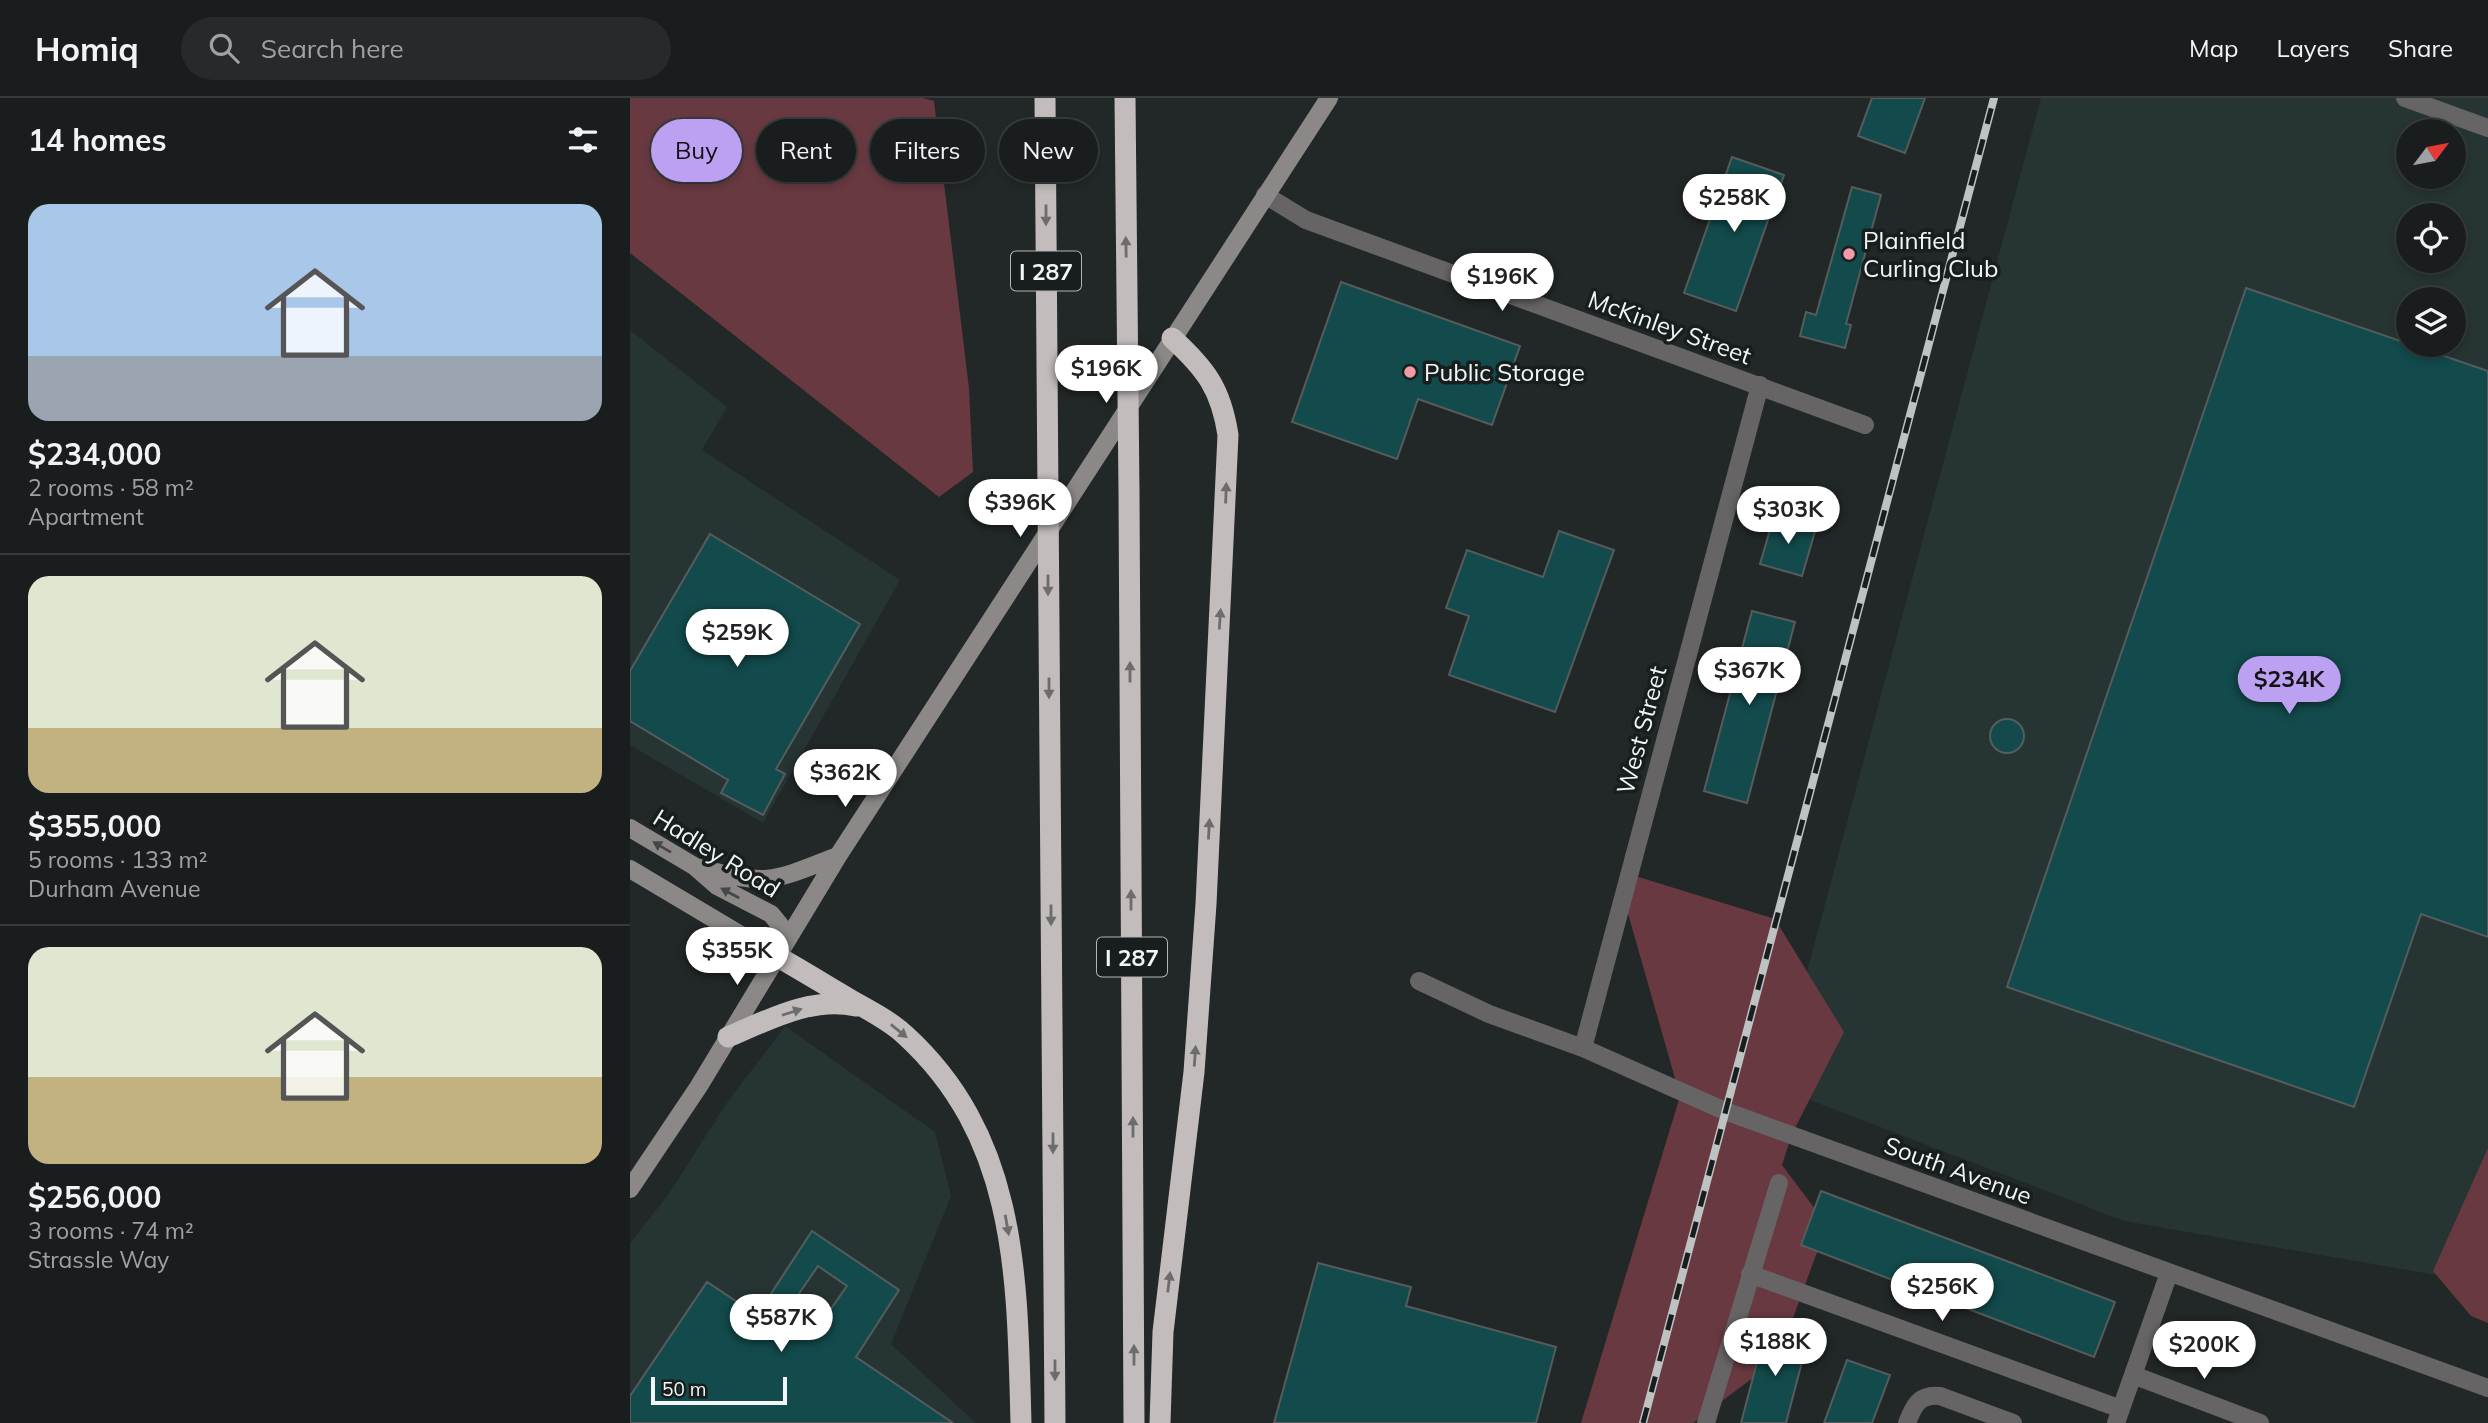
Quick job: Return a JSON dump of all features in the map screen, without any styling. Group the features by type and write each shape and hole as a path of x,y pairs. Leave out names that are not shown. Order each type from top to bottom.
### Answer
{"highway":[{"name":"I 287","path":"1045,98 1055,1423"},
{"name":"I 287","path":"1125,98 1134,1423"},
{"path":"1160,1423 1163,1332 1194,1072 1204,930 1228,435 1225,417 1210,378 1199,362 1172,338"},
{"path":"778,957 903,1034 938,1068 956,1092 976,1127 993,1168 1012,1248 1018,1317 1021,1423"},
{"path":"728,1037 797,1009 822,1004 845,1004 866,1009"}],"main road":[{"path":"630,1189 778,957 838,856 1329,98"},
{"name":"Hadley Road","path":"630,828 694,866 717,886 771,914 780,925 783,939 778,957"},
{"path":"694,866 745,878 766,878 838,856"},
{"path":"630,869 778,957"}],"street":[{"path":"2405,98 2488,128"},
{"name":"McKinley Street","path":"1265,195 1306,220 1865,425"},
{"name":"West Street","path":"1583,1048 1760,385"},
{"name":"South Avenue","path":"1419,981 1489,1014 1583,1048 1725,1111 2488,1388"},
{"path":"1706,1423 1779,1183"},
{"path":"1751,1274 2118,1416 2168,1273"},
{"path":"2133,1375 2260,1423"},
{"path":"1907,1423 1913,1406 1929,1395 1940,1395 2013,1423"}],"shaded area":[{"path":"630,98 923,98 934,101 936,119 870,119 870,182 944,182 969,388 973,472 939,497 630,253"},
{"path":"2041,98 2488,98 2488,1284 2124,1221 1776,1087"},
{"path":"630,330 727,407 702,450 900,580 763,823 630,745"},
{"path":"1632,875 1775,919 1844,1032 1792,1134 1782,1165 1827,1225 1778,1359 1693,1423 1581,1423 1680,1096 1625,903"},
{"path":"785,1026 935,1132 951,1196 891,1344 976,1423 630,1423 630,1243 668,1195 726,1104"},
{"path":"2488,1148 2488,1323 2471,1316 2433,1271"}],"building":[{"path":"1872,98 1925,98 1905,153 1858,136"},
{"path":"1732,157 1784,175 1736,311 1684,293"},
{"name":"Plainfield Curling Club","path":"1852,187 1881,195 1846,324 1851,325 1845,348 1800,336 1806,312 1816,315"},
{"name":"Public Storage","path":"1341,282 1520,346 1492,425 1418,399 1397,459 1292,422"},
{"path":"2246,288 2396,339 2396,357 2447,357 2488,371 2488,937 2421,914 2354,1107 2007,987"},
{"path":"1774,516 1816,528 1802,576 1760,564"},
{"path":"1559,531 1614,550 1555,712 1449,675 1469,616 1446,608 1467,550 1543,577"},
{"path":"710,534 860,624 776,769 785,774 763,815 721,793 728,780 630,721 630,671"},
{"path":"1752,611 1795,622 1747,803 1704,791"},
{"path":"2007,719 2019,724 2024,736 2019,748 2007,753 1995,748 1990,736 1995,724"},
{"path":"1821,1191 2115,1302 2094,1357 1801,1245"},
{"path":"812,1231 899,1290 856,1357 953,1423 630,1423 630,1396 707,1282 757,1315","holes":["818,1266 847,1286 815,1331 787,1311"]},
{"path":"1318,1263 1411,1287 1406,1306 1556,1347 1536,1423 1274,1423"},
{"path":"1766,1328 1808,1339 1786,1423 1741,1423"},
{"path":"1847,1360 1890,1375 1872,1423 1824,1423"}],"railway":[{"path":"1643,1423 1994,98"}],"place":[{"name":"Plainfield Curling Club","path":"1849,254"},
{"name":"Public Storage","path":"1410,372"}]}
